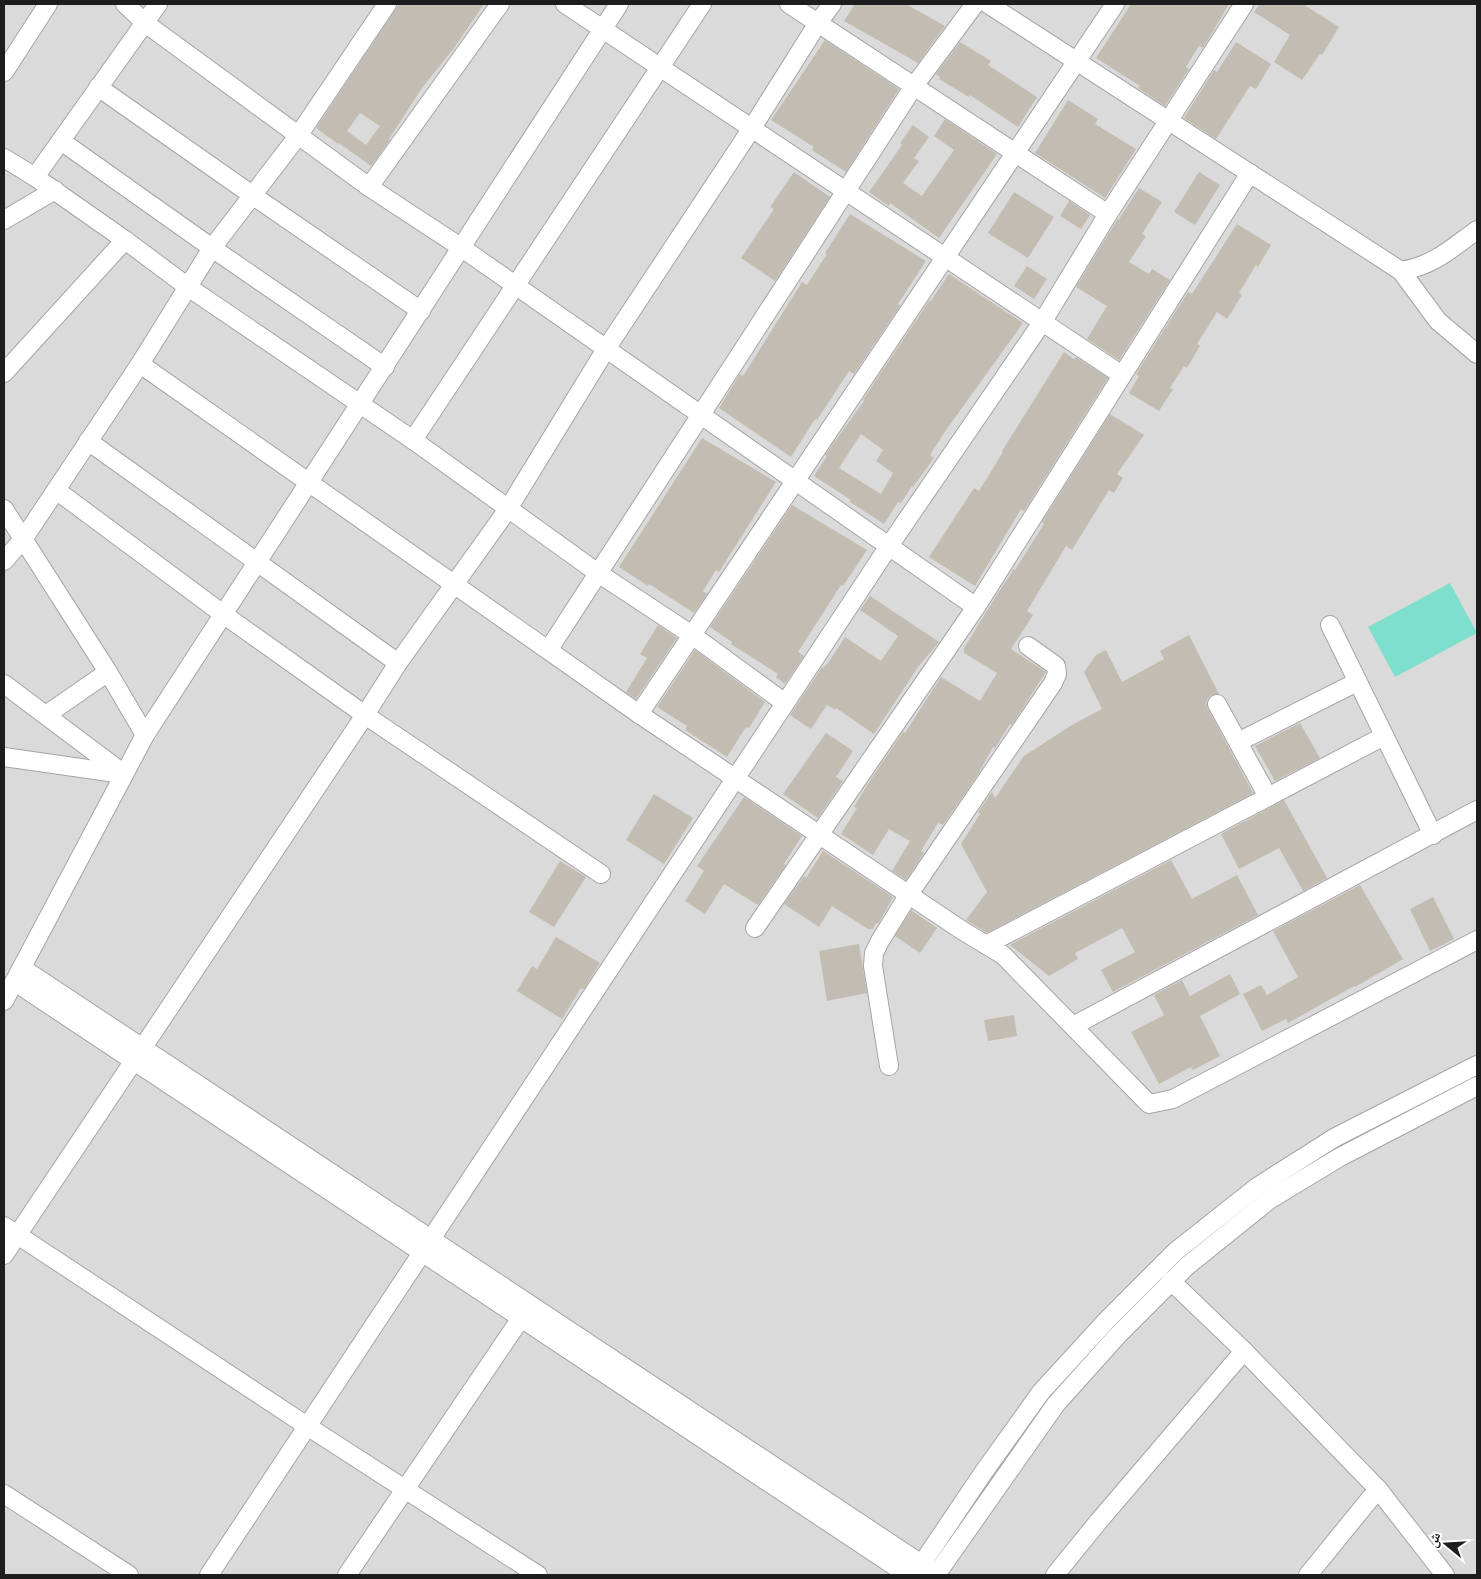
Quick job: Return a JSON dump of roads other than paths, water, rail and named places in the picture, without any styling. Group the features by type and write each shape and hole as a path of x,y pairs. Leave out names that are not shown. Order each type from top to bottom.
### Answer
{"street":[{"path":"4,72 48,4"},
{"path":"125,4 145,22 368,187 516,285 976,606"},
{"path":"35,177 158,4"},
{"path":"4,561 24,538 140,364 212,248 298,136 387,4"},
{"path":"368,187 500,4"},
{"path":"565,4 1122,375"},
{"path":"4,1001 145,735 619,4"},
{"path":"413,440 702,4"},
{"path":"789,4 1108,214"},
{"path":"4,1255 10,1231 138,1054 366,715 398,663 508,509 606,348 832,4"},
{"path":"549,649 914,86 975,4"},
{"path":"988,4 1401,271 1438,321 1477,354"},
{"path":"639,714 1115,4"},
{"path":"209,1575 889,546 1043,321 1108,214 1244,4"},
{"path":"98,87 421,311"},
{"path":"61,141 212,248 385,366"},
{"path":"4,158 55,190 188,287 413,440 598,573 692,635 785,703"},
{"path":"755,928 976,606 1250,173"},
{"path":"4,220 55,190"},
{"path":"1401,271 1419,268 1438,258 1477,230"},
{"path":"4,373 125,240"},
{"path":"140,364 549,649 639,714 1003,955 1149,1104 1173,1099 1477,940"},
{"path":"88,441 398,663"},
{"path":"56,490 223,614 366,715 601,874"},
{"path":"4,509 108,672 145,735"},
{"path":"1330,625 1433,835"},
{"path":"889,1066 873,966 874,953 909,894 1053,683 1057,674 1056,666 1028,646"},
{"path":"46,715 108,672"},
{"path":"1238,742 1358,682"},
{"path":"4,684 124,774"},
{"path":"1217,704 1268,797"},
{"path":"986,945 1384,736"},
{"path":"4,757 124,774"},
{"path":"1073,1026 1477,810"},
{"path":"19,975 914,1572"},
{"path":"914,1572 1041,1392 1106,1320 1176,1252 1257,1187 1334,1138 1477,1065"},
{"path":"427,1246 521,1318 914,1572 937,1575 1056,1404 1118,1335 1187,1266 1269,1200 1340,1157 1477,1086"},
{"path":"10,1231 538,1575"},
{"path":"1172,1281 1244,1351 1378,1489 1444,1575"},
{"path":"348,1575 521,1318"},
{"path":"1055,1575 1244,1351"},
{"path":"1308,1575 1378,1489"},
{"path":"4,1494 129,1575"}]}
